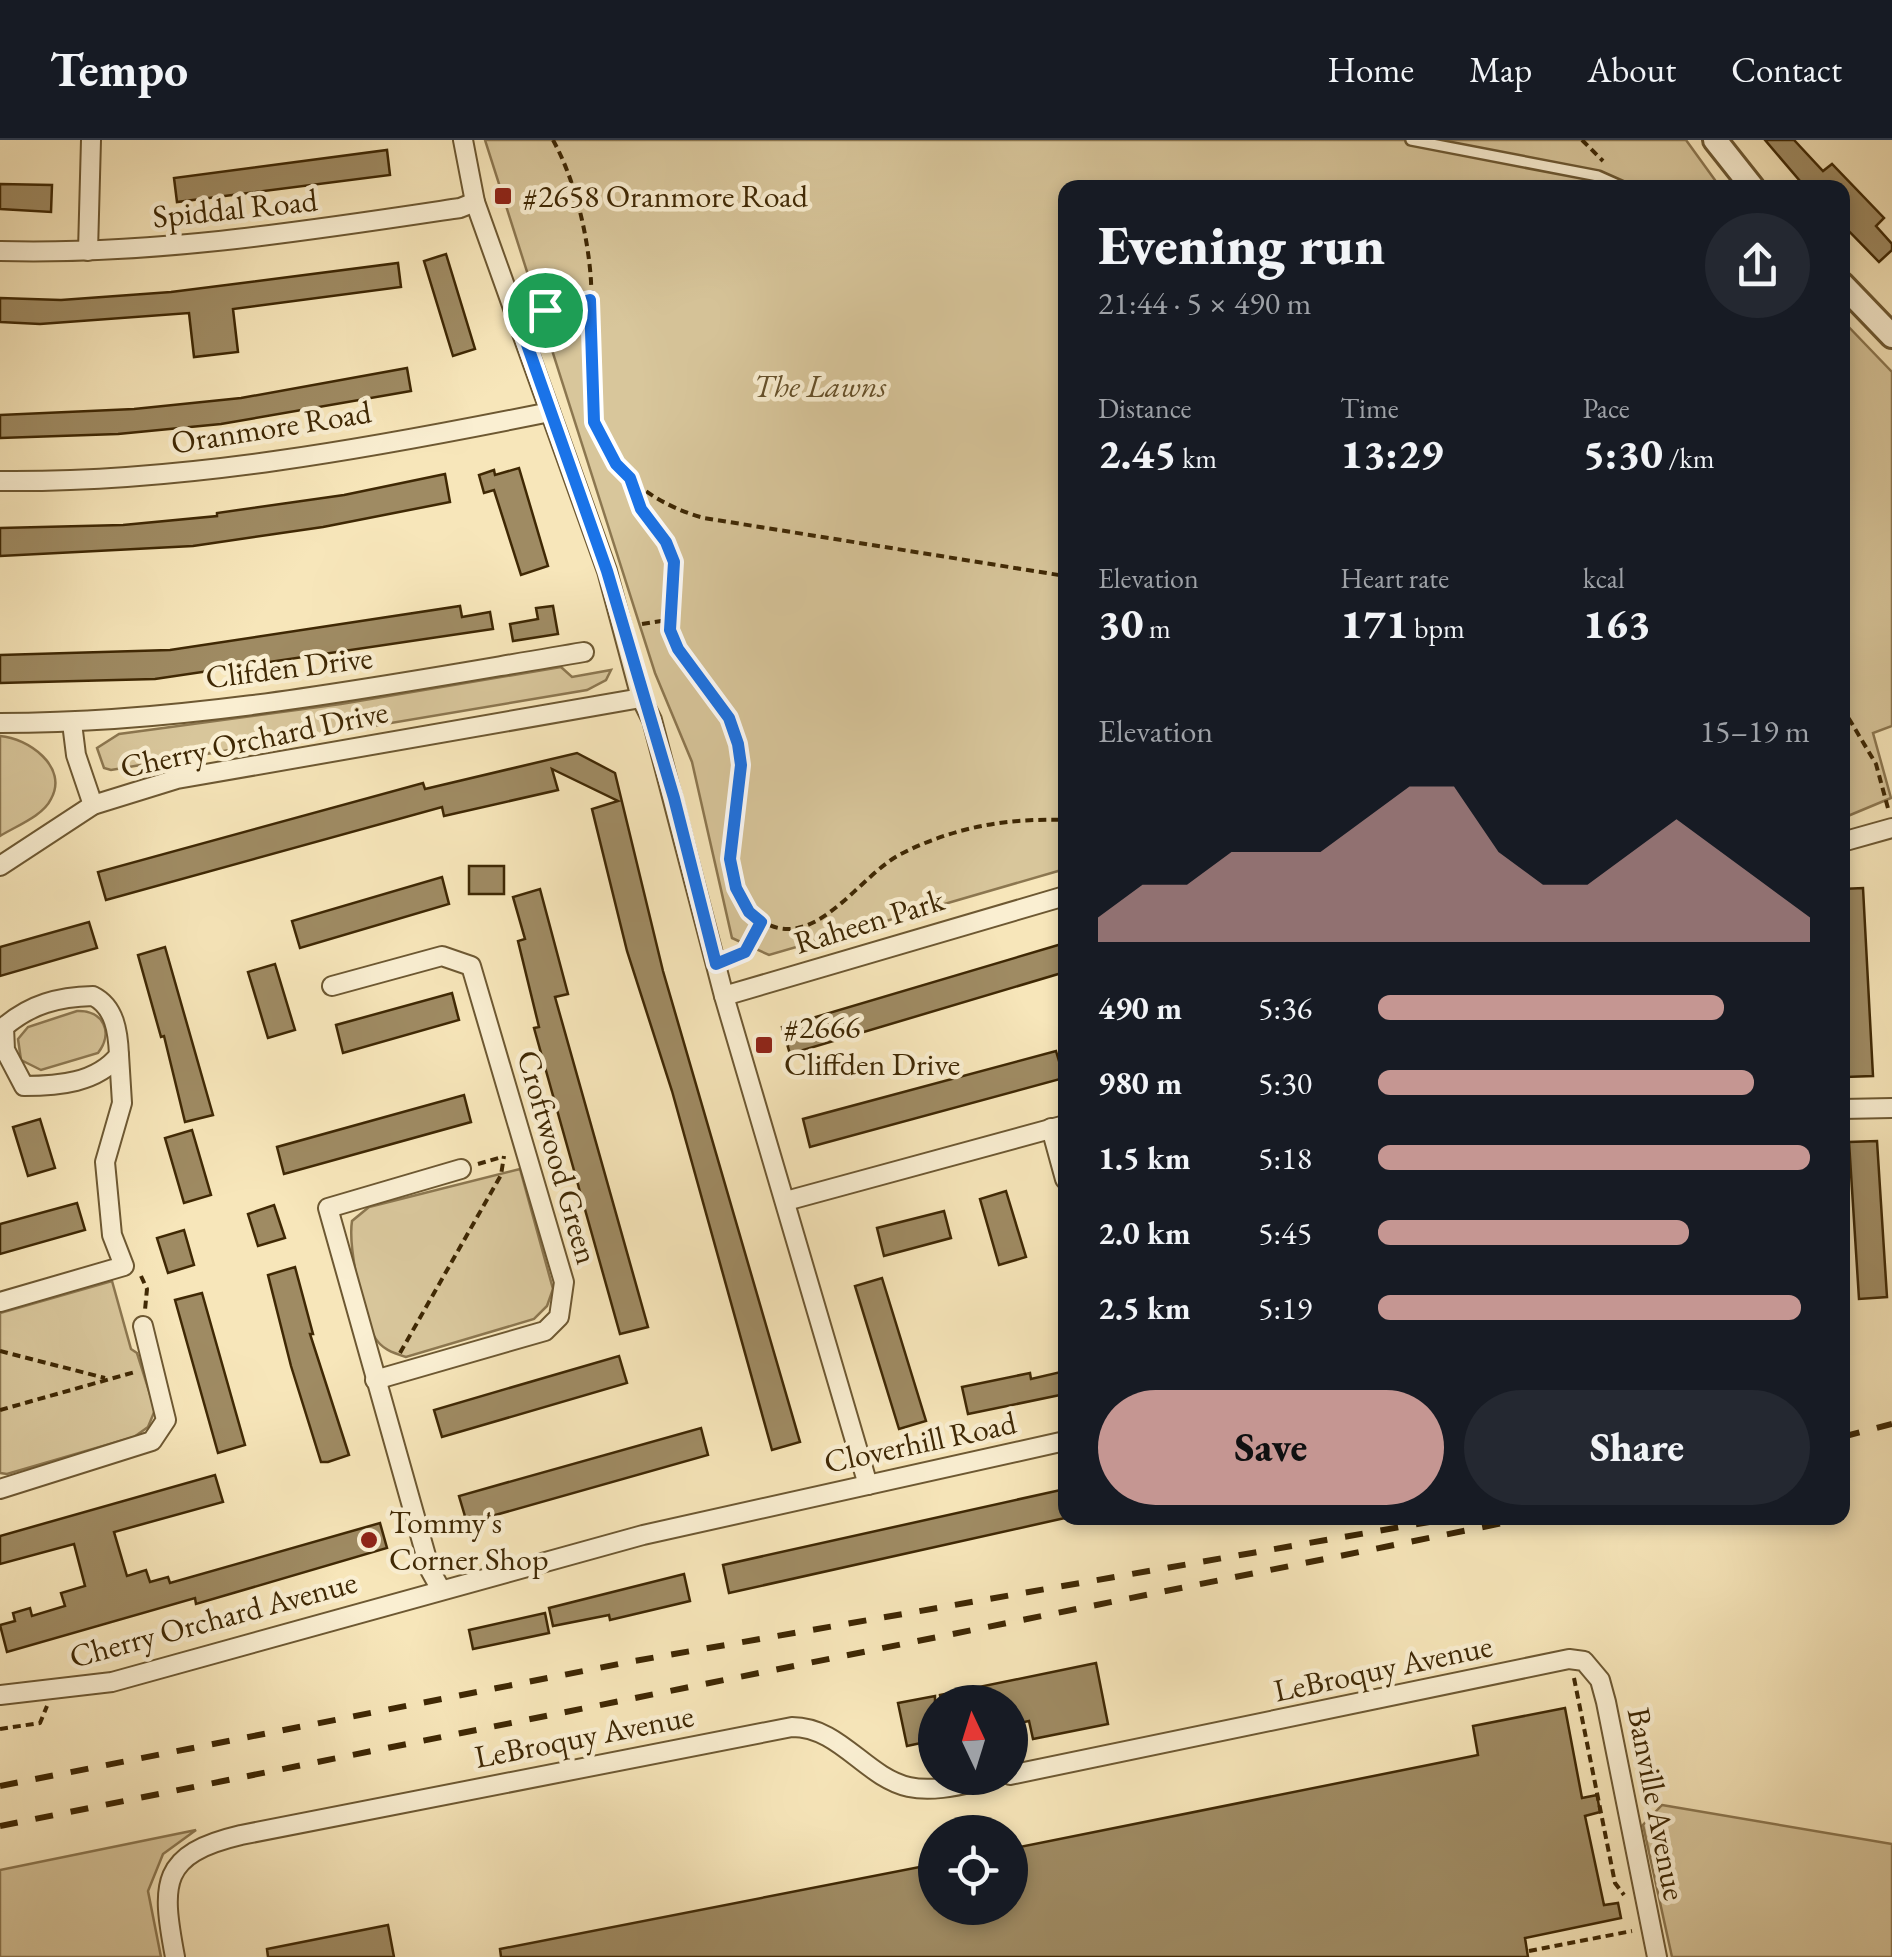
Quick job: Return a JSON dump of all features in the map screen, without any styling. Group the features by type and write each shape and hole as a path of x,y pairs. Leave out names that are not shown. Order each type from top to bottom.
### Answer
{"street":[{"path":"88,251 91,140"},
{"path":"463,140 475,202 607,571 670,782 724,996 868,1485"},
{"path":"1716,140 1746,180"},
{"name":"Spiddal Road","path":"0,251 165,248 460,208 475,202"},
{"path":"1850,292 1892,336"},
{"name":"Oranmore Road","path":"0,481 132,477 220,469 550,412"},
{"name":"Clifden Drive","path":"0,723 72,723 324,695 584,652"},
{"name":"Cherry Orchard Drive","path":"0,866 93,805 177,778 642,698"},
{"path":"72,723 76,754 93,805"},
{"path":"1850,840 1892,828"},
{"name":"Raheen Park","path":"724,996 1058,898"},
{"name":"Croftwood Green","path":"332,986 442,956 471,966 564,1282 559,1317 546,1332 376,1380"},
{"path":"0,1302 124,1266 112,1235 105,1162 122,1103 119,1055 114,1021 104,1002 92,996 65,996 37,1005 4,1027 4,1050 24,1086 51,1086 82,1079 107,1070 119,1055"},
{"path":"1850,1109 1892,1108"},
{"path":"786,1201 1058,1126"},
{"path":"440,1588 430,1570 328,1208 460,1169"},
{"path":"0,1490 152,1441 166,1420 143,1326"},
{"name":"Cloverhill Road","path":"789,1502 1058,1443"},
{"name":"Cherry Orchard Avenue","path":"0,1695 49,1692 146,1674 440,1588 643,1534 789,1502"},
{"name":"LeBroquy Avenue","path":"1028,1770 1569,1660 1591,1666"},
{"name":"Banville Avenue","path":"1591,1666 1606,1702 1657,1957"},
{"name":"LeBroquy Avenue","path":"176,1957 166,1895 178,1864 212,1842 241,1835 777,1728 802,1727 818,1732 838,1741 888,1780 918,1788"}],"lane":[{"path":"1411,140 1607,180"}],"path":[{"path":"552,140 581,220 590,300 594,422 616,464 630,478 680,512 704,518 1058,575"},
{"path":"518,319 590,300"},
{"path":"630,478 641,509 666,542 674,562 669,620 678,649 729,718 738,744 741,765 730,859 736,888 749,912 761,922 778,930 809,924 899,854 940,837 988,822 1058,820"},
{"path":"622,628 669,620"},
{"path":"1850,720 1876,764 1892,828"},
{"path":"716,964 745,952 761,922"},
{"path":"460,1169 526,1149"},
{"path":"402,1372 399,1354 501,1175 504,1156"},
{"path":"124,1266 141,1275 147,1289 143,1326"},
{"path":"0,1351 110,1379"},
{"path":"0,1410 155,1366"},
{"path":"1569,1660 1616,1883 1620,1894 1644,1893"},
{"path":"0,1729 40,1723 45,1718 49,1692"},
{"path":"1528,1951 1651,1928"}],"green space":[{"name":"The Lawns","path":"485,140 1686,140 1715,180 1058,180 1058,871 769,955 732,938 692,762 655,673"},
{"path":"1850,328 1892,372 1892,726 1873,733 1891,798 1850,815"},
{"path":"561,667 572,677 611,670 606,680 587,690 111,770 104,768 97,748 119,734 341,704"},
{"path":"0,736 22,742 43,756 55,776 55,787 42,811 0,836"},
{"path":"77,1011 94,1014 103,1024 105,1037 98,1053 41,1070 21,1060 18,1039 28,1027"},
{"path":"520,1169 553,1289 547,1306 534,1319 406,1357 384,1347 369,1325 361,1296 352,1221 369,1207"},
{"path":"112,1281 131,1349 137,1353 155,1410 148,1427 134,1437 0,1473 0,1313"},
{"path":"1662,1805 1892,1844 1892,1957 1672,1957 1643,1825"},
{"path":"196,1830 163,1854 148,1891 161,1957 0,1957 0,1870"}],"building":[{"path":"1765,140 1794,140 1823,171 1832,164 1847,180 1799,180"},
{"path":"387,150 390,175 177,202 174,178"},
{"path":"1850,183 1884,218 1876,226 1892,244 1892,250 1879,262 1850,232"},
{"path":"0,184 52,185 51,212 0,209"},
{"path":"446,254 475,349 453,356 424,261"},
{"path":"398,263 401,287 233,309 238,352 194,357 189,313 40,324 0,322 0,298 61,300 171,292"},
{"path":"407,368 411,391 221,424 118,434 0,438 0,415 134,409 241,398"},
{"path":"519,468 548,566 521,575 494,490 484,493 479,475"},
{"path":"445,474 450,502 323,527 193,546 0,556 0,528 123,525 217,516"},
{"path":"460,606 462,617 490,612 493,629 155,679 0,683 0,655 170,650"},
{"path":"553,606 558,634 513,641 510,624 538,619 536,608"},
{"path":"577,753 615,773 663,971 800,1442 772,1450 672,1091 627,951 592,809 618,801 552,769 558,790 444,816 442,807 106,900 98,872 423,783 425,789"},
{"path":"469,866 504,866 504,894 469,894"},
{"path":"442,877 449,904 300,948 292,921"},
{"path":"1863,888 1873,1076 1850,1077 1850,889"},
{"path":"540,889 568,994 555,997 648,1327 620,1334 534,1028 539,1027 518,941 525,939 513,897"},
{"path":"89,922 97,948 0,976 0,947"},
{"path":"1058,945 1058,974 790,1054 782,1027"},
{"path":"165,947 213,1115 185,1122 164,1036 161,1037 138,955"},
{"path":"275,964 295,1030 268,1038 248,972"},
{"path":"452,993 459,1020 343,1053 336,1025"},
{"path":"1056,1051 1058,1058 1058,1080 810,1147 803,1119"},
{"path":"464,1095 471,1122 284,1174 277,1147"},
{"path":"40,1119 55,1168 28,1176 13,1127"},
{"path":"192,1130 211,1195 184,1203 165,1138"},
{"path":"1877,1141 1887,1297 1859,1299 1850,1142"},
{"path":"1006,1191 1026,1257 999,1265 980,1199"},
{"path":"77,1203 85,1230 0,1254 0,1224"},
{"path":"274,1205 285,1238 258,1246 248,1214"},
{"path":"944,1211 951,1238 884,1256 877,1228"},
{"path":"184,1230 194,1265 168,1273 157,1238"},
{"path":"295,1267 310,1334 349,1455 328,1462 321,1462 268,1275"},
{"path":"882,1278 926,1421 899,1429 855,1286"},
{"path":"202,1293 245,1445 218,1453 175,1300"},
{"path":"619,1356 627,1383 442,1437 434,1410"},
{"path":"1030,1373 1031,1379 1058,1373 1058,1395 968,1414 962,1387"},
{"path":"701,1428 708,1455 467,1523 459,1496"},
{"path":"215,1475 223,1502 114,1532 127,1576 146,1570 150,1582 168,1577 170,1583 380,1523 387,1548 196,1604 195,1598 7,1652 0,1625 15,1621 13,1613 30,1608 32,1616 65,1606 61,1593 85,1586 74,1544 0,1564 0,1536"},
{"path":"1058,1491 1058,1520 729,1593 723,1565"},
{"path":"684,1574 690,1601 610,1620 609,1615 553,1626 549,1608"},
{"path":"545,1613 549,1633 473,1649 469,1630"},
{"path":"1096,1663 1108,1724 1033,1739 1028,1721 1028,1685 989,1685"},
{"path":"918,1699 918,1744 907,1746 898,1703"},
{"path":"1565,1708 1582,1798 1597,1795 1600,1812 1585,1816 1604,1905 1618,1903 1621,1918 1525,1938 1528,1957 501,1957 500,1949 918,1867 918,1925 1028,1925 1028,1845 1478,1755 1473,1726"},
{"path":"388,1925 394,1957 268,1957 267,1949"}],"railway":[{"path":"1850,1435 1892,1424"},
{"path":"0,1786 634,1661 1412,1525"},
{"path":"0,1826 1493,1525"}],"place":[{"name":"#2658 Oranmore Road","path":"503,196"},
{"name":"#2666 Cliffden Drive","path":"764,1045"},
{"name":"Tommy's Corner Shop","path":"369,1540"}],"route":[{"path":"590,300 594,422 616,464 630,478 641,509 666,542 674,562 670,630 678,649 729,718 738,744 741,765 730,859 736,888 749,912 761,922 745,952 716,964 674,798 607,571 518,319 545,310 590,300"}]}
